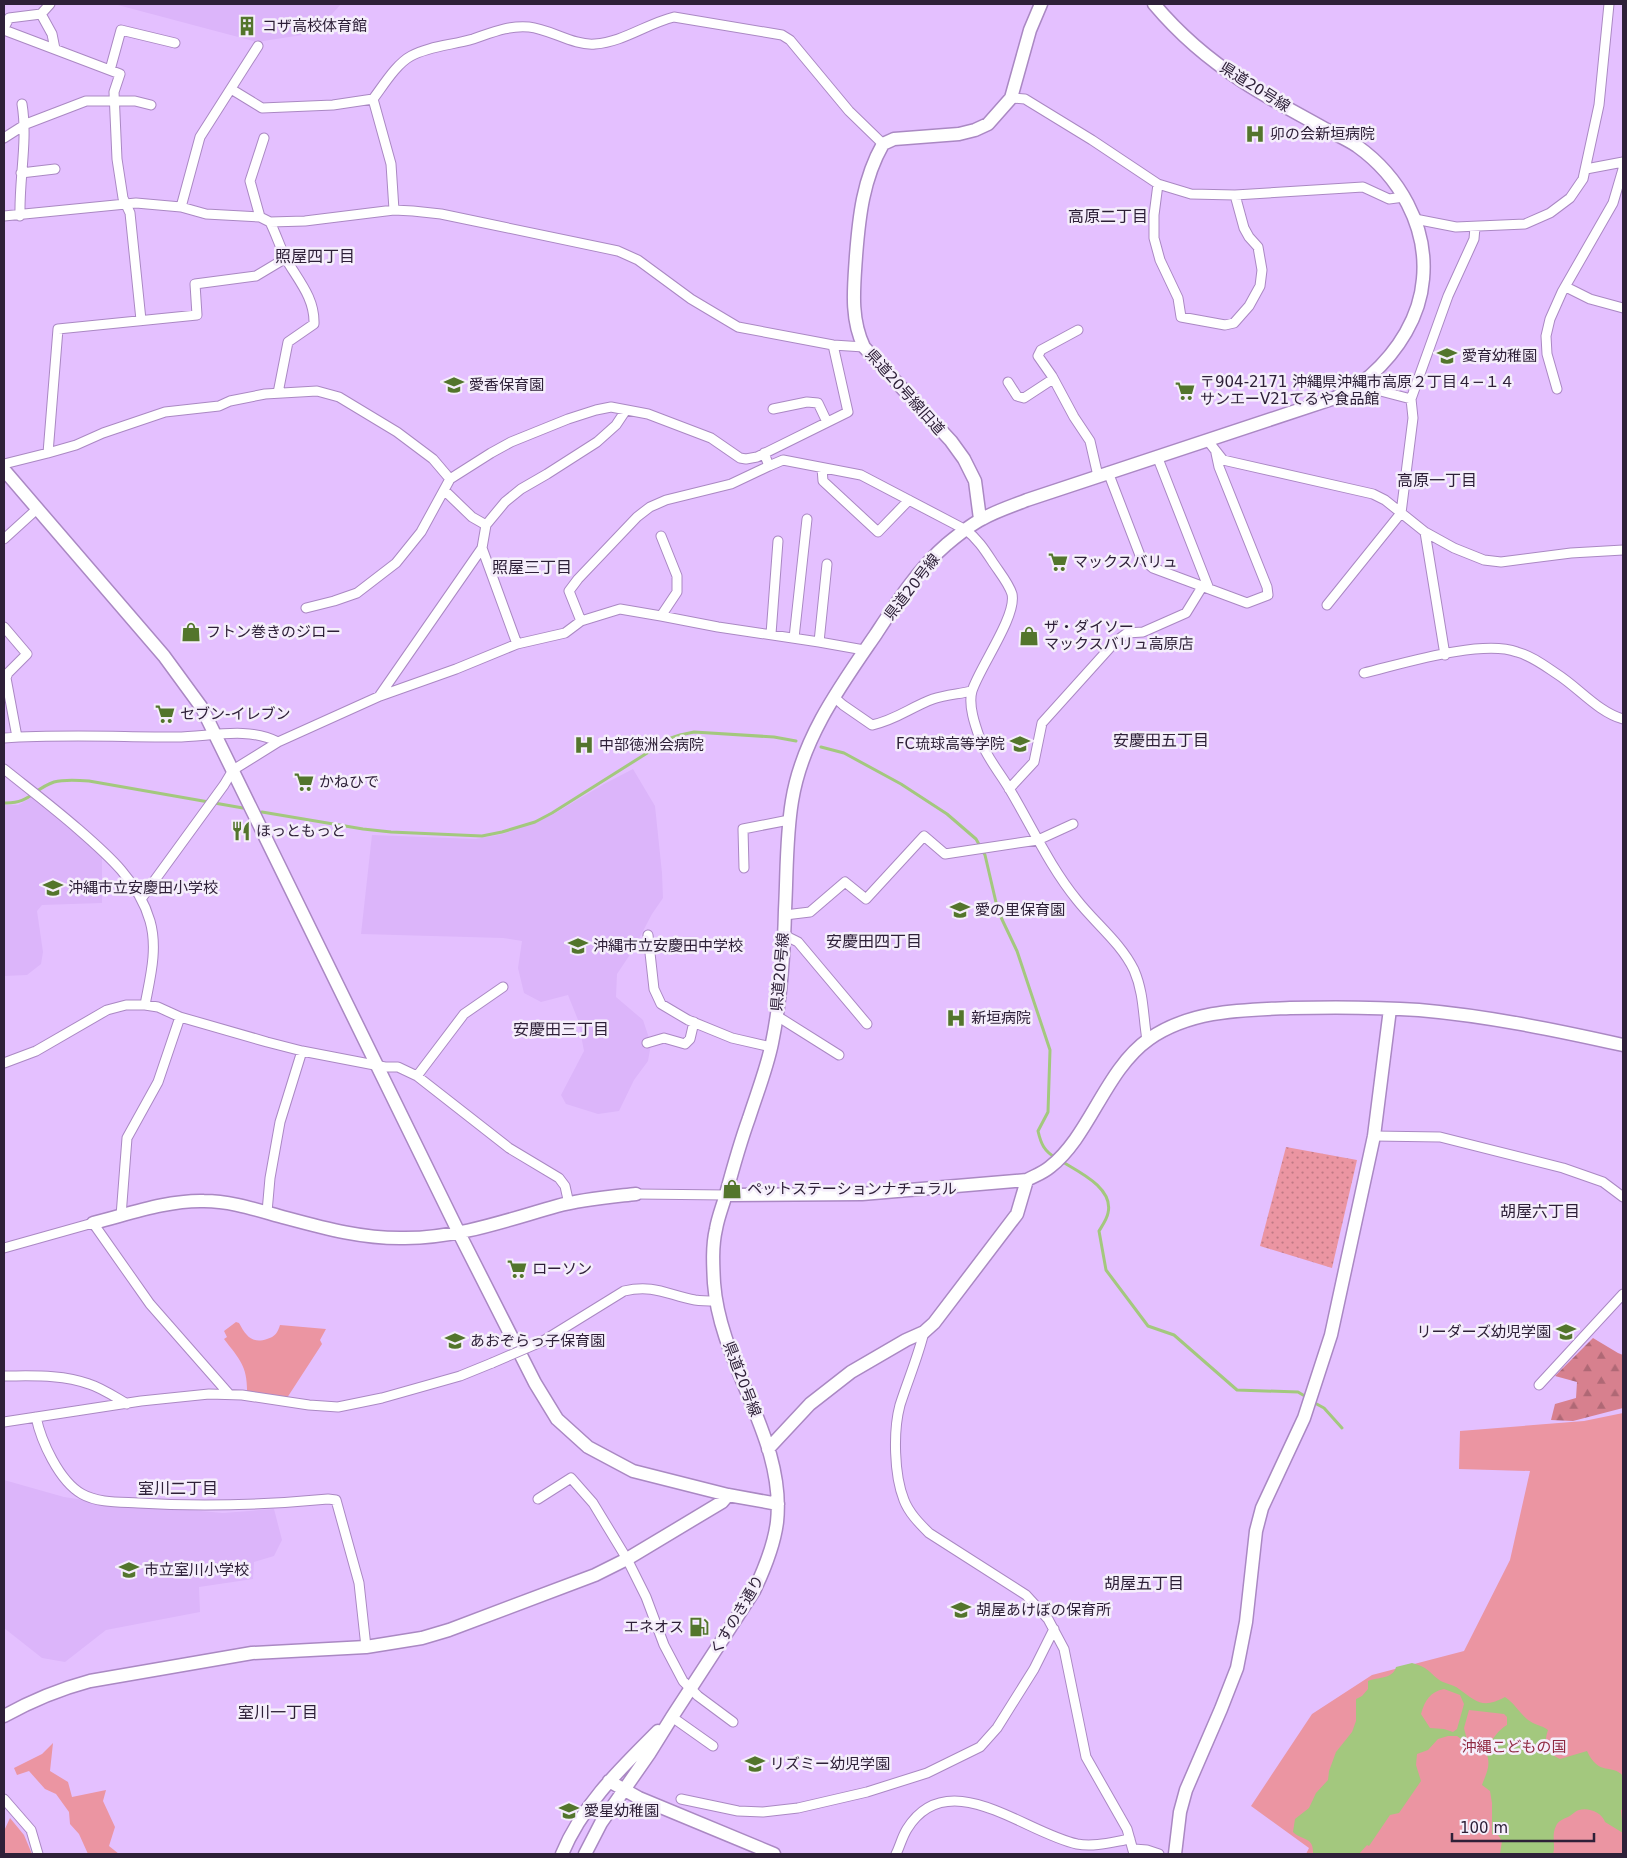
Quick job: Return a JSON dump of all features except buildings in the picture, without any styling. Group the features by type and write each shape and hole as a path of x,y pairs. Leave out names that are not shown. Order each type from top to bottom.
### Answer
{"street":[{"path":"50,4 41,14 9,18 4,29 120,74 114,92 117,159 122,193 130,213 141,320"},
{"path":"231,89 262,108 332,105 373,99 389,78 409,57 421,52 474,39 500,29 528,26 593,45 624,38 662,20 674,17 782,35 790,40 849,112 883,144 894,139 959,134 988,124 1011,98 1030,30 1041,4"},
{"name":"県道20号線","path":"778,1504 768,1449 730,1351 716,1301 714,1242 716,1228 736,1157 771,1047 777,1016 784,935 789,820 792,797 810,739 834,696 898,600 928,562 947,544 980,519 1026,500 1335,398 1369,376 1390,354 1413,319 1422,286 1424,270 1420,236 1415,219 1404,197 1389,175 1357,146 1242,81 1213,61 1184,37 1154,4"},
{"path":"1415,219 1456,227 1525,224 1550,213 1570,198 1583,180 1599,105 1609,4"},
{"path":"41,14 52,34 55,49"},
{"path":"110,70 121,30 175,43"},
{"path":"181,207 200,137 258,46"},
{"path":"1011,98 1025,99 1092,140 1158,184 1191,194 1235,196 1363,187 1389,199 1404,197"},
{"path":"373,99 390,164 394,210"},
{"path":"4,138 26,124 86,101 134,101 151,105"},
{"path":"20,216 21,173 26,124 22,104"},
{"path":"260,217 250,181 264,138"},
{"name":"県道20号線旧道","path":"883,144 867,178 860,213 853,297 858,333 864,347 951,441 964,459 975,481 980,519"},
{"path":"1586,169 1623,162"},
{"path":"21,173 55,169"},
{"path":"1557,389 1547,354 1546,336 1550,319 1614,203 1623,169"},
{"path":"1158,184 1154,215 1154,238 1160,260 1178,298 1181,317 1225,325 1234,323 1250,306 1260,286 1262,270 1258,247 1244,228 1235,196"},
{"path":"4,216 20,216 136,203 181,207 206,214 260,217 270,222 314,220 394,210 441,214 618,251 638,260 691,299 738,328 833,345 864,347"},
{"path":"270,222 286,258 302,281 310,300 314,318 314,324 288,342 278,393"},
{"path":"1326,605 1402,513 1413,418 1411,399 1448,296 1474,239 1475,227"},
{"path":"48,453 58,329 197,314 195,284 256,276 286,258"},
{"path":"1566,287 1590,299 1623,308"},
{"path":"1078,330 1041,350 1038,356 1090,441 1103,474 1142,558 1153,568 1247,603 1268,595 1267,587 1219,467 1216,453"},
{"path":"306,608 334,602 357,593 396,563 421,532 450,479 491,452 560,422 611,407 648,414 711,438 740,458 746,459 757,457 848,412 833,345"},
{"path":"1008,382 1018,396 1024,398 1053,379"},
{"path":"1353,386 1411,399"},
{"path":"4,464 48,453 166,412 219,406 230,401 265,394 317,391 339,397 397,432 433,459 450,479"},
{"path":"773,409 807,402 818,403 827,422"},
{"path":"380,696 482,548 486,525 505,502 521,489 597,442 616,425 626,410"},
{"path":"1208,440 1223,460 1373,494 1385,500 1425,532 1454,548 1484,560 1501,562 1571,553 1623,550"},
{"path":"764,453 769,466"},
{"path":"1157,456 1206,588"},
{"path":"581,621 569,591 637,517 650,507 666,500 731,484 782,460 861,475 966,530 975,537 997,568 1012,594 1011,606 1002,629 972,691 972,705 980,742 1072,894 1125,955 1134,971 1144,1007 1147,1040"},
{"path":"822,468 823,481 878,532 909,500"},
{"path":"4,470 169,662 202,708 459,1233 535,1383 557,1419 571,1434 604,1457 633,1471 728,1495 778,1504"},
{"path":"444,490 472,517 486,525"},
{"path":"4,539 37,509"},
{"path":"794,638 807,519"},
{"path":"1425,532 1445,654"},
{"path":"661,536 677,576 677,592 661,616"},
{"path":"772,634 778,541"},
{"path":"482,548 517,644"},
{"path":"820,642 827,564"},
{"path":"1009,789 1034,762 1042,723 1115,642 1127,633 1143,632 1186,613 1206,588"},
{"path":"141,899 233,770 278,742 380,696 456,669 517,644 565,633 581,621 620,610 864,650"},
{"path":"4,627 27,654 8,673 6,678 17,737"},
{"path":"1364,673 1445,654 1478,648 1500,648 1516,651 1531,657 1560,676 1597,705 1615,717 1623,719"},
{"path":"834,696 872,724 890,721 910,709 935,698 972,691"},
{"path":"4,738 182,737 214,734 266,736 278,742"},
{"path":"6,770 44,800 110,858 127,877 141,899 150,922 154,947 145,1005"},
{"path":"744,868 743,829 789,820"},
{"path":"785,915 810,912 845,882 866,899 924,836 945,854 1038,840 1074,824"},
{"path":"648,935 654,989 660,1004 694,1022 732,1038 771,1047"},
{"path":"784,935 798,942 867,1024"},
{"path":"417,1076 464,1014 503,988"},
{"path":"4,1063 36,1051 107,1010 126,1005 158,1007 180,1017 302,1051 386,1067 398,1067 417,1076 509,1148 559,1178 565,1186 569,1204"},
{"path":"4,1248 121,1216 182,1202 203,1200 242,1205 328,1229 381,1238 408,1238 459,1233 569,1204 636,1194 862,1194 1027,1180 1058,1159 1071,1145 1115,1075 1147,1040 1168,1027 1189,1019 1211,1014 1247,1010 1333,1007 1419,1010 1554,1030 1623,1045"},
{"path":"1175,1854 1180,1812 1186,1790 1237,1668 1246,1622 1256,1531 1262,1508 1310,1400 1331,1335 1374,1136 1390,1009"},
{"path":"777,1016 839,1056"},
{"path":"121,1216 127,1138 158,1082 180,1017"},
{"path":"647,1043 664,1038 685,1044 690,1039 694,1022"},
{"path":"267,1212 270,1178 280,1122 302,1051"},
{"path":"1374,1136 1440,1137 1563,1168 1602,1182 1623,1197"},
{"path":"768,1449 810,1404 851,1372 906,1340 924,1332 944,1312 1016,1214 1027,1180"},
{"path":"93,1223 150,1304 229,1394"},
{"path":"4,1422 209,1394 229,1394 338,1407 382,1398 451,1379 492,1363 543,1341 624,1290 652,1288 695,1300 716,1301"},
{"path":"1539,1385 1623,1294"},
{"path":"924,1332 919,1354 900,1406 895,1437 896,1466 904,1500 916,1520 930,1533 1026,1595 1048,1619 1064,1649 1086,1757 1127,1830 1134,1852 1147,1850 1159,1854"},
{"path":"4,1376 54,1376 67,1378 90,1384 127,1404"},
{"path":"36,1417 42,1440 55,1464 70,1484 82,1494 94,1499 188,1506 336,1500 359,1583 366,1647"},
{"path":"538,1499 571,1478 592,1503 627,1559 646,1597 664,1645 683,1681 733,1722"},
{"path":"4,1716 66,1687 90,1681 252,1653 366,1647 412,1640 449,1630 595,1575 627,1559 722,1502 728,1495"},
{"name":"くすのき通り","path":"585,1854 601,1824 649,1754 754,1591 764,1569 774,1537 778,1504"},
{"path":"681,1799 738,1811 763,1812 798,1808 867,1792 927,1773 980,1747 997,1728 1034,1669 1054,1629"},
{"path":"672,1716 713,1746"},
{"name":"くすのき通り","path":"562,1854 584,1813 609,1781 672,1716"},
{"path":"609,1781 624,1790 774,1854"},
{"path":"4,1799 31,1830 38,1854"},
{"path":"896,1854 906,1830 914,1820 930,1807 949,1801 967,1801 994,1809 1047,1835 1077,1844 1095,1845 1130,1839"}],"shaded area":[{"path":"114,4 341,4 315,33 257,42"},
{"name":"沖縄市立安慶田中学校","path":"633,769 655,806 663,898 617,974 616,997 643,1020 651,1044 648,1061 634,1080 619,1111 598,1114 566,1104 561,1095 584,1051 578,1020 568,995 541,1002 524,993 518,968 522,941 503,938 361,934 372,835 476,839 503,834 552,815"},
{"name":"沖縄市立安慶田小学校","path":"34,796 102,854 102,903 42,905 37,911 43,952 41,964 27,975 4,976 4,805 18,805"},
{"name":"市立室川小学校","path":"4,1480 64,1497 98,1502 223,1513 274,1509 282,1540 274,1556 254,1562 253,1579 199,1587 200,1612 106,1630 65,1662 42,1658 4,1628"},
{"path":"1412,1663 1421,1666 1440,1681 1457,1687 1480,1702 1491,1703 1505,1697 1529,1720 1548,1730 1547,1748 1555,1757 1560,1759 1587,1751 1596,1764 1619,1772 1623,1776 1623,1809 1621,1810 1623,1833 1605,1822 1598,1813 1583,1809 1576,1811 1557,1824 1554,1833 1553,1854 1500,1854 1502,1841 1498,1835 1492,1834 1490,1791 1482,1785 1488,1764 1485,1750 1471,1746 1457,1736 1448,1736 1438,1739 1428,1750 1417,1754 1416,1765 1421,1781 1399,1813 1390,1815 1369,1846 1367,1845 1359,1854 1313,1854 1312,1844 1293,1832 1295,1819 1309,1808 1316,1793 1328,1780 1329,1771 1336,1752 1352,1732 1356,1721 1356,1699 1362,1696 1368,1689 1368,1681 1392,1674 1396,1667","holes":["1444,1689 1460,1695 1464,1704 1457,1729 1453,1732 1430,1728 1421,1714 1429,1697 1435,1692","1469,1710 1504,1714 1507,1717 1507,1725 1487,1744 1476,1744 1467,1740 1464,1728"]}],"green space":[{"path":"1286,1147 1357,1160 1332,1268 1260,1246"},
{"path":"236,1322 253,1340 262,1340 274,1336 280,1325 326,1329 320,1340 322,1344 285,1401 247,1396 245,1371 235,1353 224,1339 227,1337 224,1331"},
{"path":"1593,1338 1623,1355 1623,1408 1573,1421 1551,1420 1555,1404 1576,1398 1577,1382 1555,1376"},
{"name":"沖縄こどもの国","path":"1623,1413 1623,1854 1306,1854 1309,1848 1251,1806 1312,1714 1372,1675 1464,1651 1510,1560 1530,1471 1459,1469 1460,1431 1584,1421"},
{"path":"53,1743 50,1771 68,1782 72,1797 106,1790 103,1801 115,1827 109,1846 119,1854 88,1854 79,1834 70,1824 69,1812 56,1794 45,1789 29,1771 17,1775 14,1768 42,1754"},
{"path":"10,1818 24,1835 32,1854 4,1854 4,1831"}],"waterway":[{"path":"262,812 363,829 482,836 535,822 671,738 680,735 694,732 774,737 796,741"},
{"path":"821,747 844,753 901,784 947,814 976,839 985,855 998,911 1017,951 1050,1050 1048,1112 1038,1131 1044,1147 1056,1158"},
{"path":"4,803 13,803 26,799 54,782 76,780 243,808"},
{"path":"1061,1161 1094,1182 1106,1196 1108,1213 1099,1231 1106,1270 1148,1326 1174,1335 1237,1390 1298,1392 1308,1398"},
{"path":"1313,1402 1324,1408 1342,1428"}],"place":[{"name":"コザ高校体育館","path":"247,26"},
{"name":"卯の会新垣病院","path":"1255,134"},
{"name":"愛育幼稚園","path":"1447,356"},
{"name":"愛香保育園","path":"454,385"},
{"name":"〒904-2171 沖縄県沖縄市高原２丁目４−１４ サンエーV21てるや食品館","path":"1185,391"},
{"name":"マックスバリュ","path":"1058,562"},
{"name":"フトン巻きのジロー","path":"191,632"},
{"name":"ザ・ダイソー マックスバリュ高原店","path":"1029,636"},
{"name":"セブン-イレブン","path":"165,714"},
{"name":"FC琉球高等学院","path":"1020,744"},
{"name":"中部徳洲会病院","path":"584,745"},
{"name":"かねひで","path":"304,782"},
{"name":"ほっともっと","path":"241,831"},
{"name":"沖縄市立安慶田小学校","path":"53,888"},
{"name":"愛の里保育園","path":"960,910"},
{"name":"沖縄市立安慶田中学校","path":"578,946"},
{"name":"新垣病院","path":"956,1018"},
{"name":"ペットステーションナチュラル","path":"732,1189"},
{"name":"ローソン","path":"517,1269"},
{"name":"リーダーズ幼児学園","path":"1566,1332"},
{"name":"あおぞらっ子保育園","path":"455,1341"},
{"name":"市立室川小学校","path":"129,1570"},
{"name":"胡屋あけぼの保育所","path":"961,1610"},
{"name":"エネオス","path":"699,1627"},
{"name":"リズミー幼児学園","path":"755,1764"},
{"name":"愛星幼稚園","path":"569,1811"}],"district":[{"name":"高原二丁目","path":"1108,216"},
{"name":"照屋四丁目","path":"315,256"},
{"name":"高原一丁目","path":"1437,480"},
{"name":"照屋三丁目","path":"532,567"},
{"name":"安慶田五丁目","path":"1161,740"},
{"name":"安慶田四丁目","path":"874,941"},
{"name":"安慶田三丁目","path":"561,1029"},
{"name":"胡屋六丁目","path":"1540,1211"},
{"name":"室川二丁目","path":"178,1488"},
{"name":"胡屋五丁目","path":"1144,1583"},
{"name":"室川一丁目","path":"278,1712"}]}
